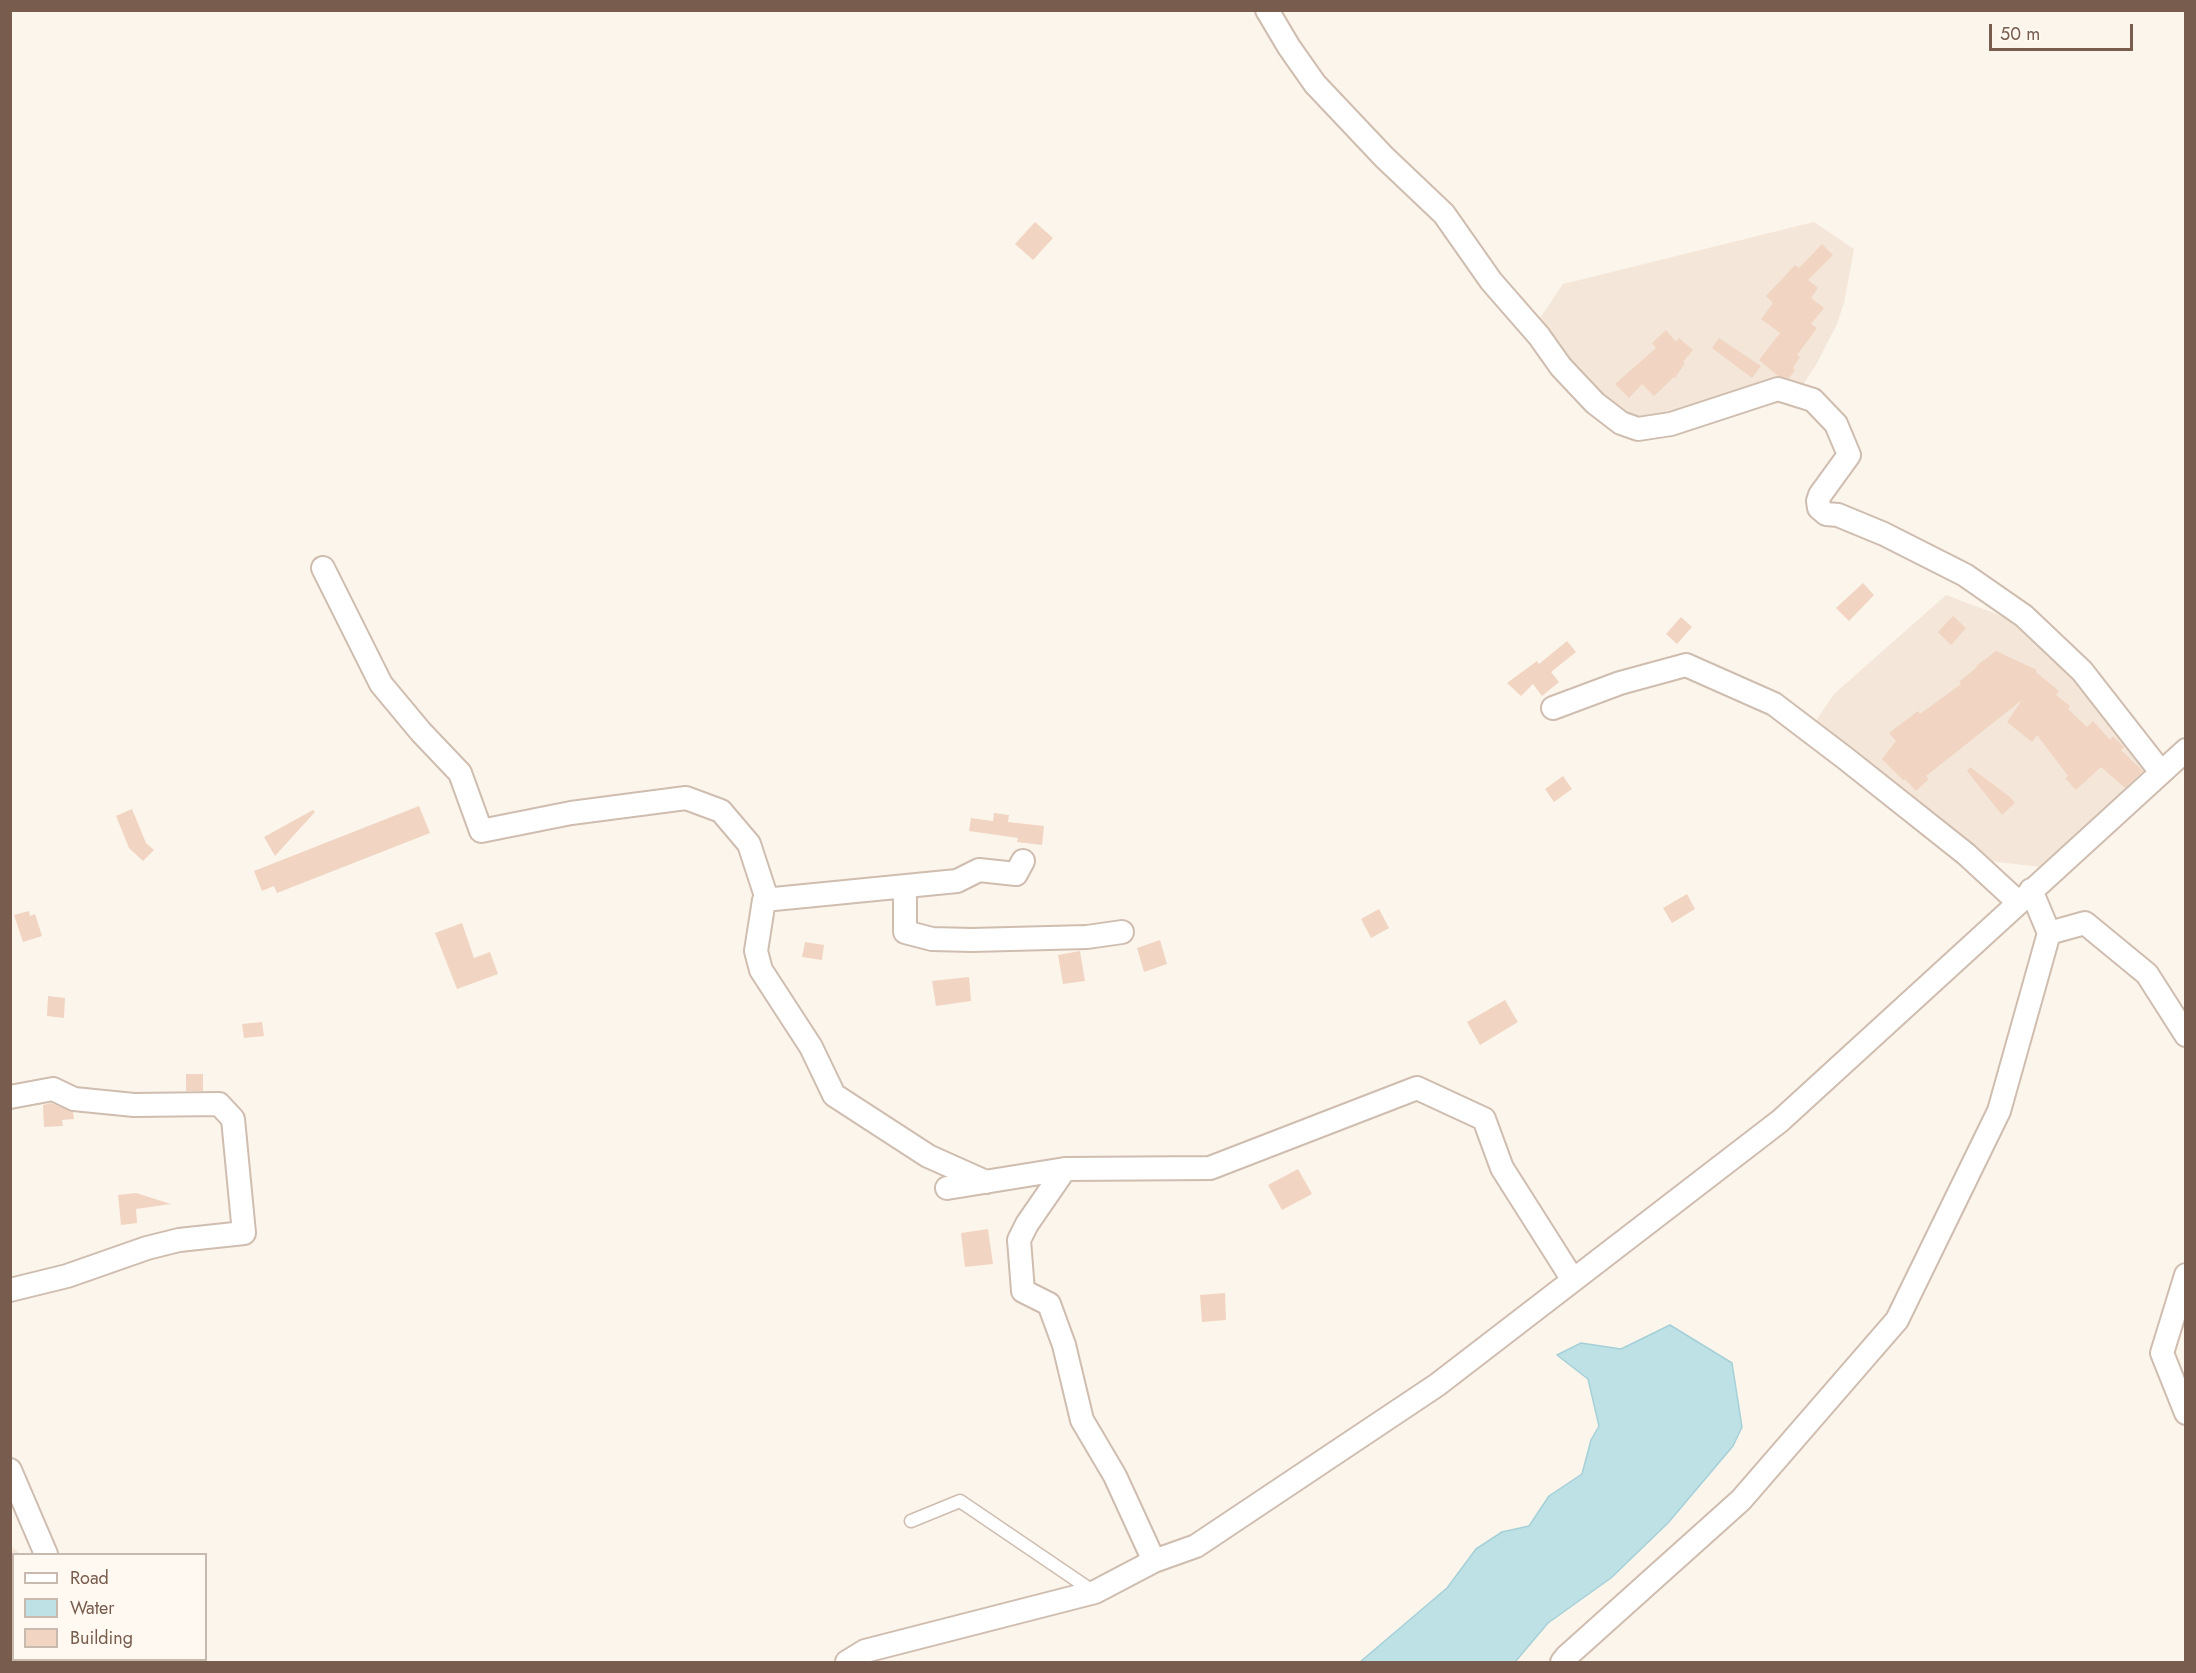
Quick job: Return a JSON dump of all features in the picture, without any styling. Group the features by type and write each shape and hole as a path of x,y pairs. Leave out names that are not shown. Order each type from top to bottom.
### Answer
{"street":[{"path":"1267,10 1315,84 1384,157 1444,214 1491,281 1539,336 1561,367 1594,403 1621,423 1638,429 1671,423 1778,389 1813,400 1836,424 1849,455 1820,495 1819,508 1826,514 1838,515 1884,534 1965,575 2024,616 2082,671 2161,772"},
{"path":"323,568 381,684 421,732 460,773 481,831 572,813 686,798 721,812 748,844 767,899"},
{"path":"1552,708 1620,683 1686,664 1774,705 1966,854 2025,896 2049,933 1999,1111 1897,1320 1741,1500 1562,1662"},
{"path":"847,1662 865,1651 1095,1592 1154,1562 1196,1546 1418,1398 1780,1121 2186,750"},
{"path":"986,1182 928,1156 834,1095 811,1047 761,970 756,951 764,900 905,888 957,881 979,870 1016,874 1023,861"},
{"path":"905,888 905,932 932,939 1087,938 1122,932"},
{"path":"2049,933 2085,924 2147,974 2186,1035"},
{"path":"947,1188 1065,1169 1210,1168 1417,1088 1484,1119 1502,1168 1573,1280"},
{"path":"10,1097 53,1089 74,1099 134,1106 219,1104 233,1119 244,1233 179,1240 147,1248 67,1276 10,1290"},
{"path":"1065,1169 1027,1224 1019,1240 1023,1291 1049,1304 1064,1345 1082,1420 1115,1476 1154,1562"},
{"path":"2186,1275 2162,1353 2186,1413"},
{"path":"10,1470 46,1553"}],"lane":[{"path":"911,1521 960,1501 1095,1592"}],"shaded area":[{"path":"1814,222 1854,249 1844,303 1837,324 1816,365 1791,402 1661,418 1635,418 1594,391 1536,324 1563,284"},
{"path":"1946,595 2002,616 2040,641 2164,764 2049,868 1981,860 1807,734 1834,694"},
{"path":"10,1545 19,1553 12,1553 12,1661 92,1662 11,1662"}],"water":[{"path":"1670,1325 1732,1363 1742,1427 1733,1446 1668,1523 1611,1578 1548,1623 1515,1662 1360,1662 1447,1588 1476,1549 1502,1532 1529,1526 1549,1496 1582,1474 1591,1440 1599,1426 1588,1379 1557,1355 1581,1343 1621,1349"}],"building":[{"path":"1035,222 1053,238 1033,260 1015,244"},
{"path":"1822,244 1833,255 1808,280 1818,288 1811,298 1824,308 1811,324 1817,328 1797,355 1800,357 1793,368 1795,370 1789,378 1778,376 1759,360 1780,333 1761,319 1773,303 1766,296 1795,265 1799,268"},
{"path":"1666,330 1676,342 1679,338 1693,350 1683,362 1685,363 1675,378 1654,396 1642,384 1629,398 1615,384 1656,348 1652,343"},
{"path":"1719,338 1761,366 1752,378 1712,348"},
{"path":"1863,583 1874,595 1849,621 1836,608"},
{"path":"1953,616 1966,628 1951,645 1938,632"},
{"path":"1681,617 1692,627 1677,644 1666,634"},
{"path":"1567,641 1576,652 1551,672 1559,682 1542,696 1533,684 1521,696 1507,683 1537,661 1539,664"},
{"path":"1996,651 2037,670 2036,672 2059,691 2056,695 2070,706 2068,709 2087,727 2093,721 2110,740 2113,736 2124,747 2121,750 2143,771 2125,788 2101,767 2076,790 2065,778 2068,776 2037,735 2032,742 2007,722 2022,700 1926,776 1929,779 1916,791 1882,759 1896,741 1889,733 1918,711 1920,714 1961,684 1959,682"},
{"path":"1970,767 2015,803 2002,815 1967,771"},
{"path":"1563,776 1572,789 1554,802 1545,789"},
{"path":"419,806 430,833 277,893 274,886 262,891 254,871"},
{"path":"132,809 146,843 154,850 143,861 129,848 116,816"},
{"path":"313,810 315,812 275,856 264,837"},
{"path":"994,813 1009,815 1008,822 1044,826 1042,845 1017,842 1018,838 969,831 971,818 993,821"},
{"path":"1687,894 1695,909 1672,923 1663,908"},
{"path":"1379,909 1389,928 1371,938 1361,919"},
{"path":"29,911 30,916 35,914 42,936 23,942 14,915"},
{"path":"462,923 474,958 490,952 498,974 457,989 435,933"},
{"path":"1160,940 1167,964 1144,972 1137,948"},
{"path":"805,942 824,945 822,960 802,957"},
{"path":"1080,951 1085,981 1063,984 1058,955"},
{"path":"969,977 971,1001 936,1006 932,981"},
{"path":"48,996 65,998 64,1018 47,1016"},
{"path":"1505,1000 1518,1022 1480,1045 1467,1022"},
{"path":"262,1022 264,1036 244,1038 242,1024"},
{"path":"186,1074 203,1074 203,1091 186,1091"},
{"path":"51,1103 73,1112 74,1119 62,1120 63,1126 44,1127 43,1105"},
{"path":"1298,1169 1312,1194 1282,1210 1268,1185"},
{"path":"136,1193 171,1204 136,1209 137,1223 121,1225 118,1195"},
{"path":"988,1229 993,1264 965,1267 961,1233"},
{"path":"1225,1293 1226,1320 1202,1322 1200,1295"}]}
